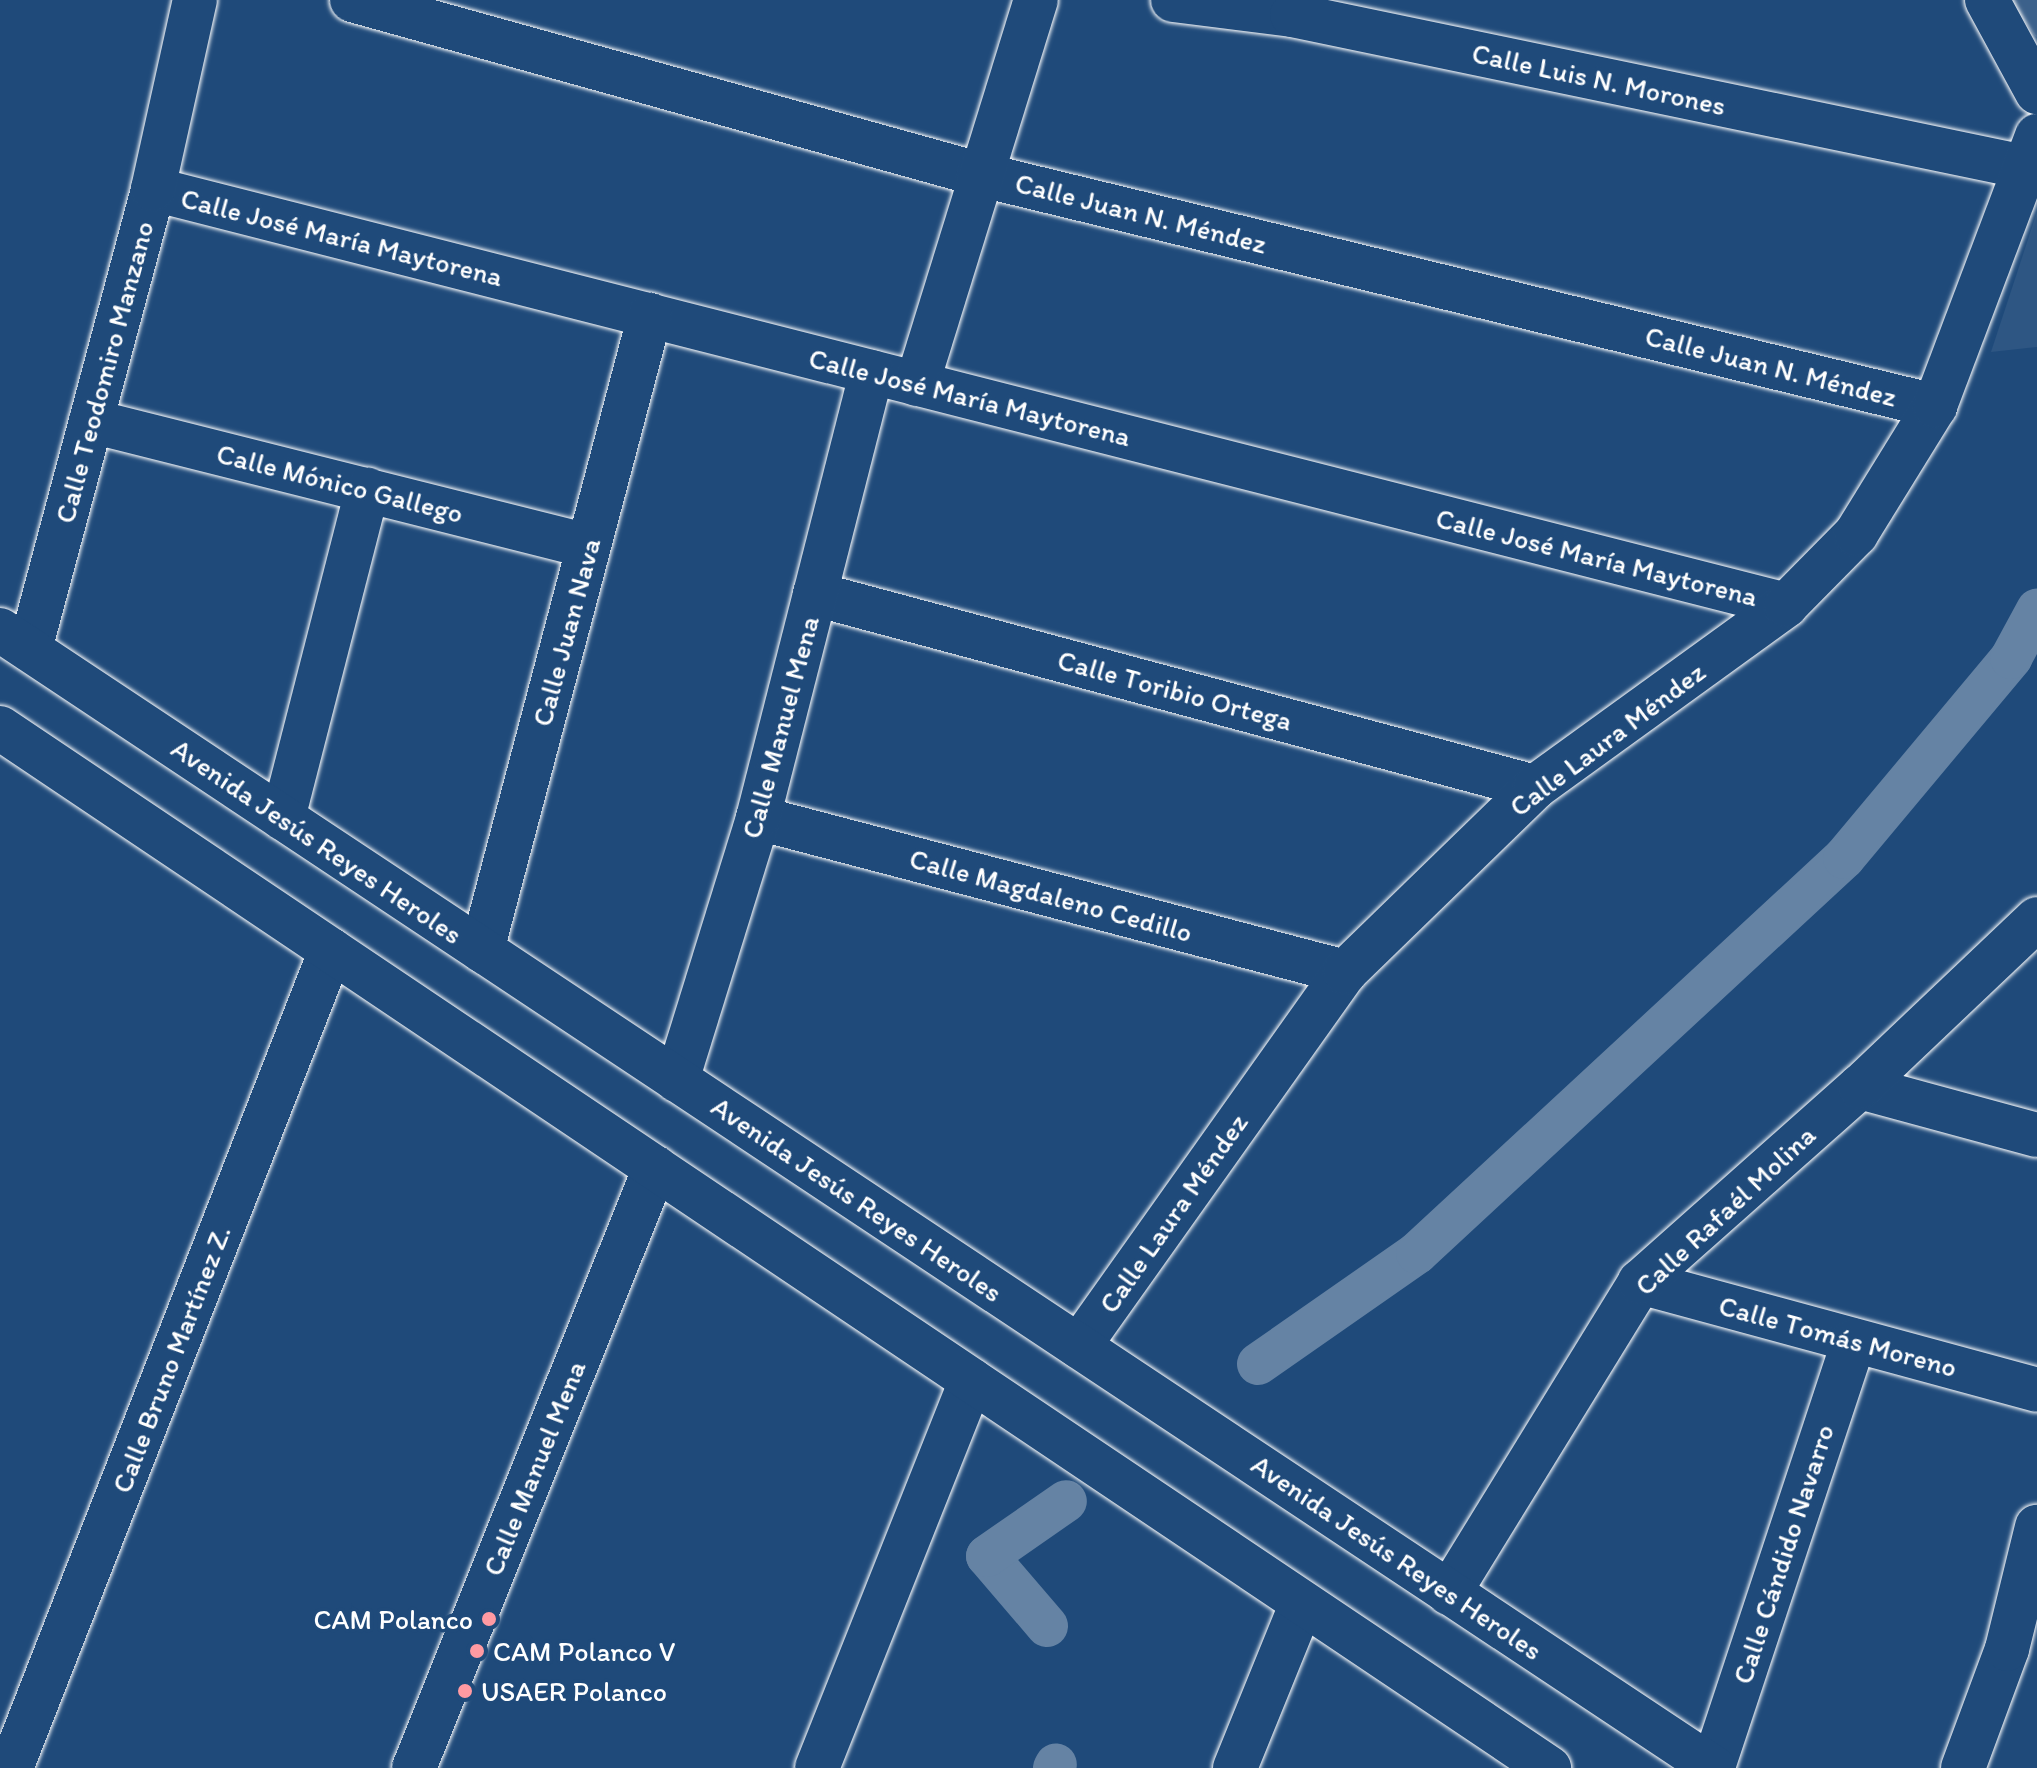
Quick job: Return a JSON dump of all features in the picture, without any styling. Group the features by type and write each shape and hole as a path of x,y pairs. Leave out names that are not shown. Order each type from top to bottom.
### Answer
{"street":[{"name":"Calle Teodomiro Manzano","path":"15,640 91,421 153,189 195,0"},
{"name":"Calle Juan N. Méndez","path":"352,0 978,174 1935,406"},
{"path":"917,384 978,174 1036,0"},
{"name":"Calle Luis N. Morones","path":"1173,0 1292,8 2031,152"},
{"path":"1987,0 2037,92"},
{"name":"Calle Laura Méndez","path":"1079,1346 1345,972 1535,787 1786,605 1856,534 1935,406 2031,152"},
{"name":"Calle José María Maytorena","path":"153,189 1786,605"},
{"name":"Calle Juan Nava","path":"482,950 650,315"},
{"name":"Calle Manuel Mena","path":"677,1080 758,818 872,372"},
{"name":"Calle Mónico Gallego","path":"91,421 588,546"},
{"path":"283,818 367,490"},
{"name":"Calle Toribio Ortega","path":"815,594 1535,787"},
{"name":"Avenida Jesús Reyes Heroles","path":"15,640 1713,1768"},
{"path":"3,741 331,950 1549,1768"},
{"name":"Calle Magdaleno Cedillo","path":"758,818 1345,972"},
{"name":"Calle Rafaél Molina","path":"1449,1593 1640,1282 1860,1087 2037,919"},
{"name":"Calle Bruno Martínez Z.","path":"11,1768 331,950"},
{"path":"1860,1087 2037,1135"},
{"name":"Calle Manuel Mena","path":"414,1768 655,1168"},
{"name":"Calle Tomás Moreno","path":"1640,1282 2037,1390"},
{"name":"Calle Cándido Navarro","path":"1713,1768 1854,1341"},
{"path":"817,1768 971,1381"},
{"path":"1963,1768 2007,1649 2037,1527"},
{"path":"1235,1768 1302,1603"}],"shaded area":[{"path":"2010,0 2037,0 2037,37 2035,36"},
{"path":"2037,212 2037,347 1991,352"}],"waterway":[{"path":"1258,1364 1417,1253 1844,858 2011,658 2037,610"},
{"path":"1047,1626 987,1556 1066,1501"},
{"path":"1054,1768 1056,1764"}],"place":[{"name":"CAM Polanco","path":"489,1619"},
{"name":"CAM Polanco V","path":"477,1651"},
{"name":"USAER Polanco","path":"465,1691"}]}
